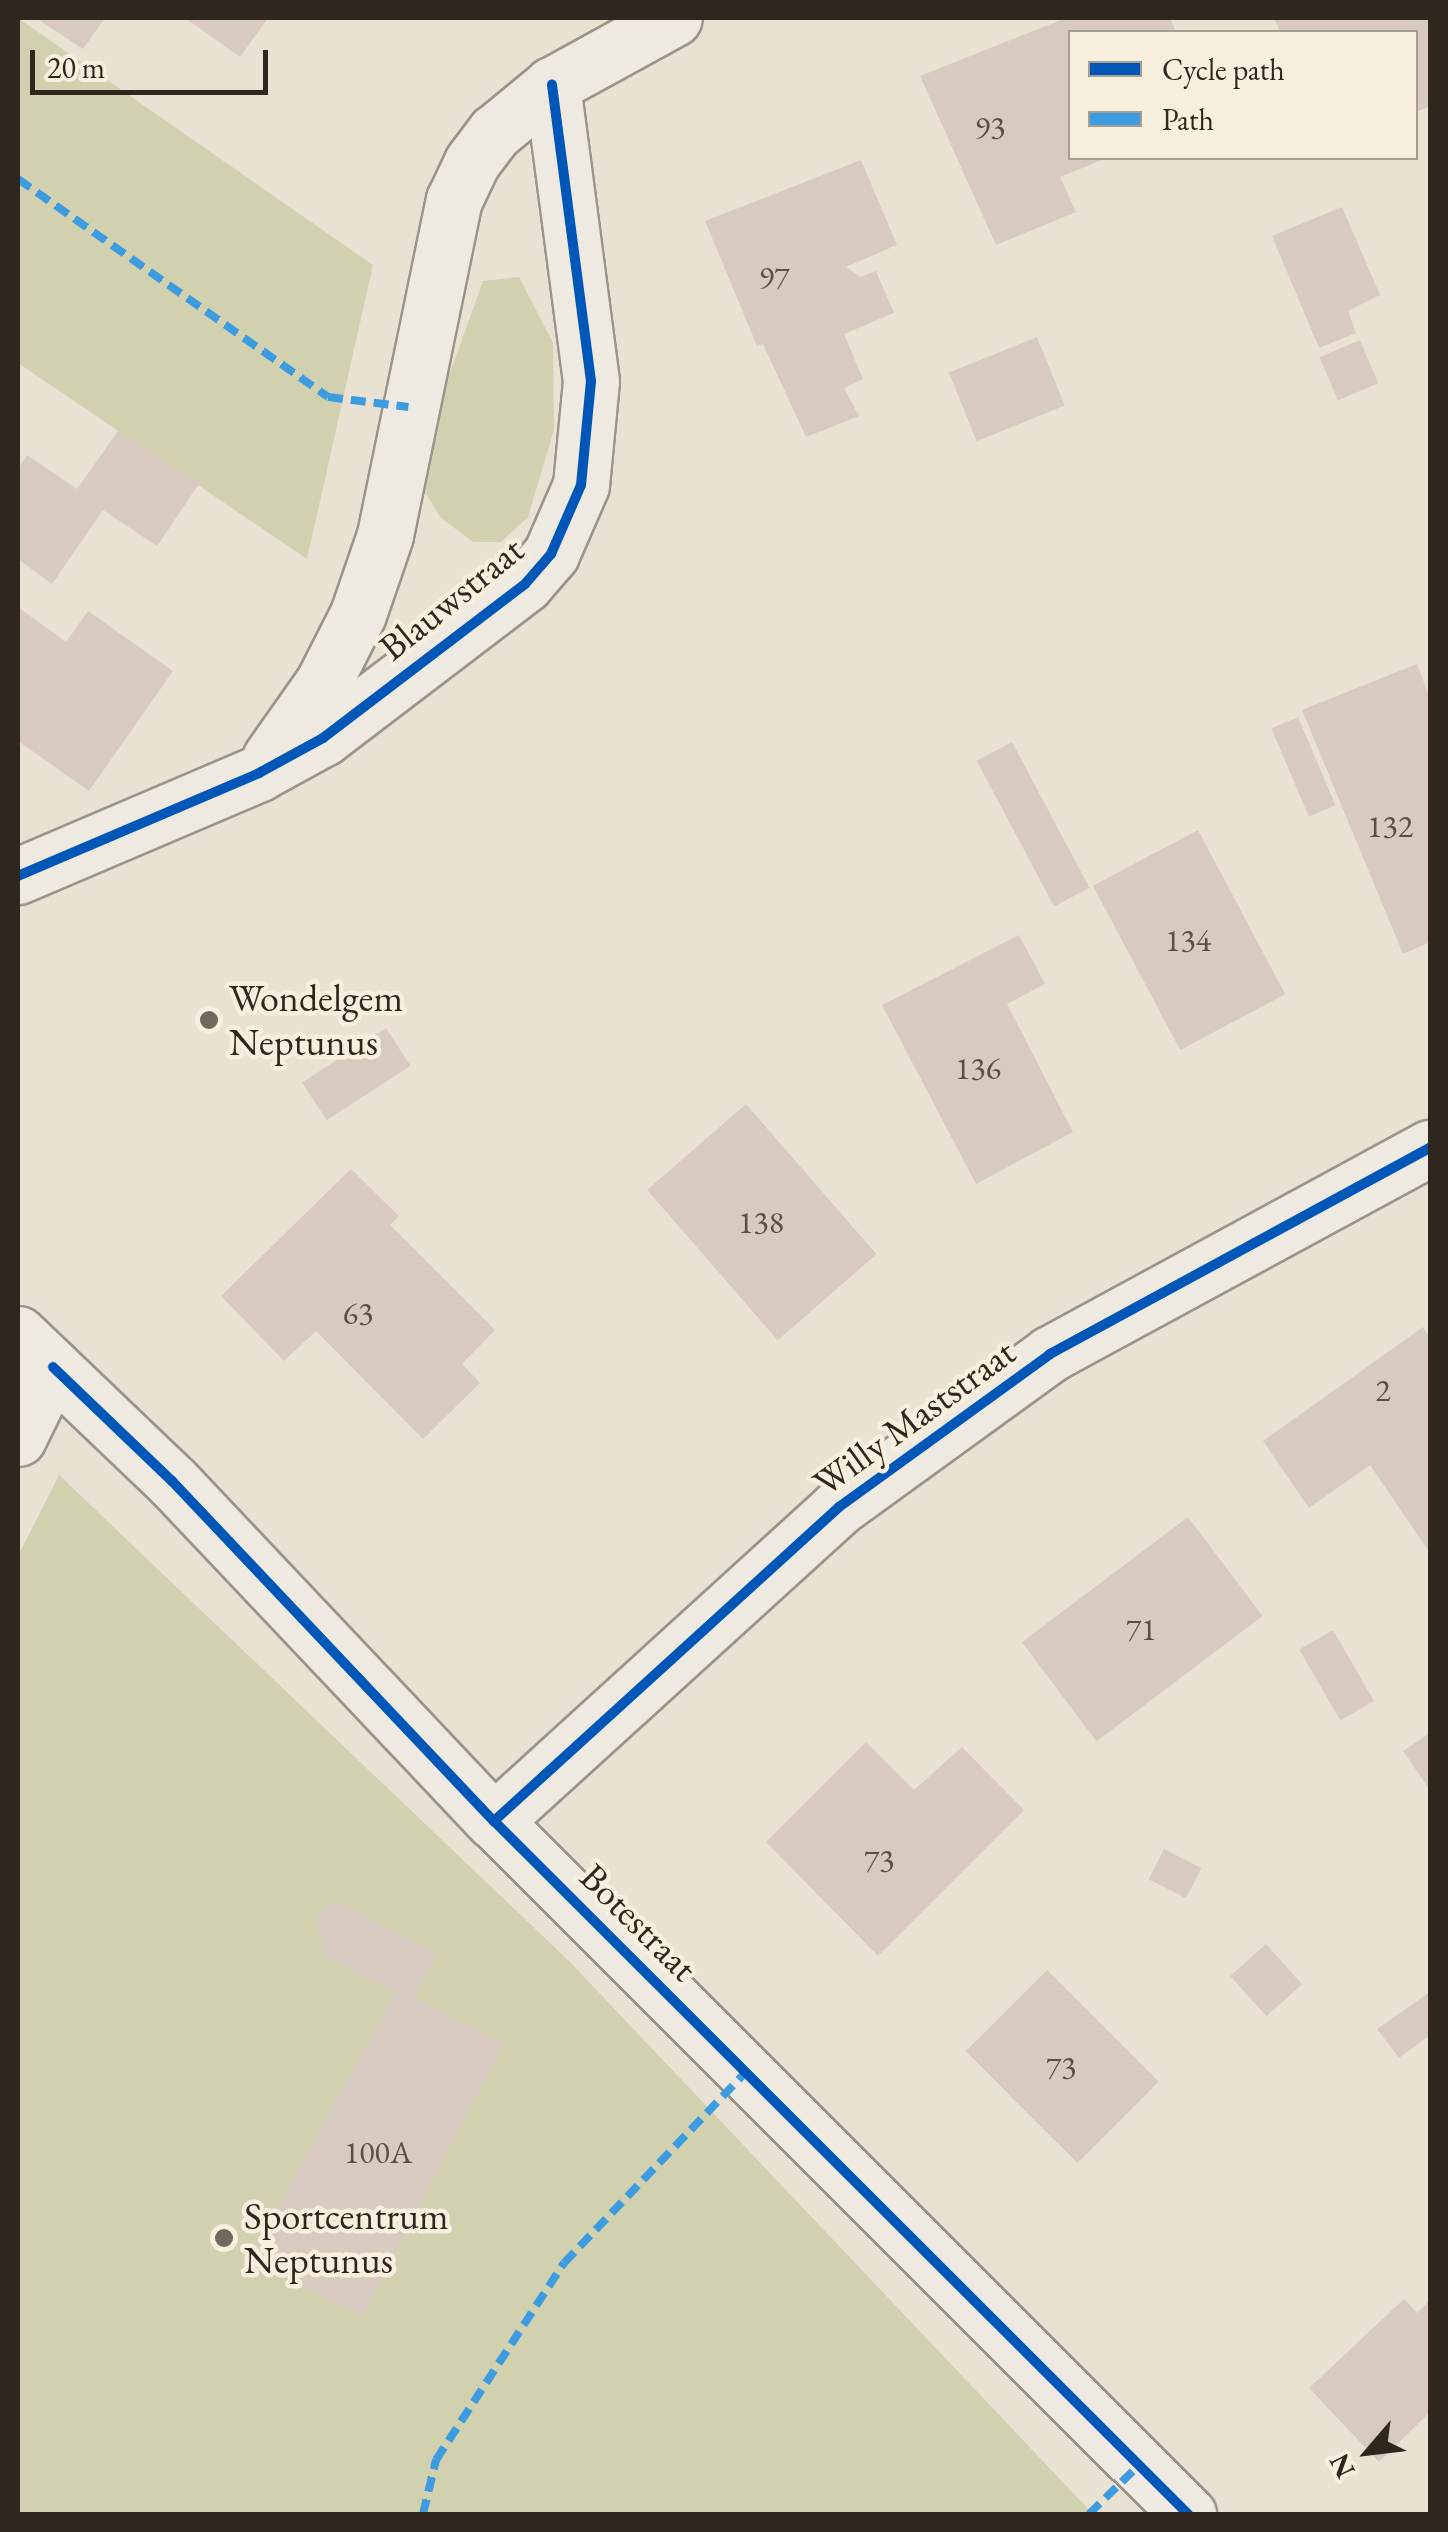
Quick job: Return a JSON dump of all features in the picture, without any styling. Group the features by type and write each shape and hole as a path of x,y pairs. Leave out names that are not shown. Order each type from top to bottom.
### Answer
{"street":[{"name":"Blauwstraat","path":"260,773 322,683 358,614 385,535 454,200 495,132 552,85 674,18"},
{"name":"Blauwstraat","path":"18,876 260,773 323,738 525,584 570,521 585,456 591,381 552,85"},
{"name":"Willy Maststraat","path":"494,1820 838,1507 1050,1354 1430,1148"},
{"name":"Botestraat","path":"35,1351 172,1481 494,1820 1188,2514"},
{"name":"Botestraat","path":"18,1438 35,1351"}],"green space":[{"path":"18,18 373,265 307,559 18,363"},
{"path":"519,277 553,343 554,430 528,517 501,542 473,542 440,517 420,483 425,443 483,281"},
{"name":"Sportcentrum Neptunus","path":"59,1475 569,1961 1093,2514 18,2514 18,1556"}],"building":[{"path":"36,18 105,18 83,49"},
{"path":"185,18 268,18 240,57"},
{"path":"1066,18 1170,18 1175,30 1068,30 1068,160 1102,160 1060,177 1076,212 996,245 920,76"},
{"path":"1274,18 1430,18 1430,106 1418,111 1418,30 1279,30"},
{"path":"861,160 897,245 846,267 860,277 876,271 894,313 844,334 863,379 844,388 859,416 806,437 763,344 757,346 705,221"},
{"path":"1342,207 1380,295 1348,311 1356,333 1319,348 1272,236"},
{"path":"1037,337 1065,406 977,441 949,373"},
{"path":"1360,340 1378,383 1338,400 1319,357"},
{"path":"118,431 199,484 157,546 103,510 52,584 18,559 18,469 27,455 77,489"},
{"path":"18,607 66,642 88,611 173,671 89,791 18,741"},
{"path":"1417,664 1430,698 1430,942 1403,954 1302,710"},
{"path":"1298,717 1336,805 1309,817 1271,728"},
{"path":"1012,742 1089,888 1054,906 977,761"},
{"path":"1198,830 1285,994 1180,1050 1093,886"},
{"path":"1019,935 1045,984 1007,1004 1073,1132 976,1184 882,1005"},
{"path":"386,1028 411,1066 327,1120 302,1082"},
{"path":"746,1104 877,1254 778,1340 647,1190"},
{"path":"351,1169 399,1216 390,1225 495,1330 462,1364 480,1383 423,1439 316,1331 284,1361 221,1296"},
{"path":"1423,1327 1430,1339 1430,1553 1370,1465 1309,1508 1263,1441"},
{"path":"1188,1517 1263,1616 1097,1741 1022,1642"},
{"path":"1333,1630 1374,1701 1340,1721 1299,1650"},
{"path":"1430,1733 1430,1790 1403,1751"},
{"path":"866,1742 914,1790 962,1747 1024,1810 878,1956 766,1842"},
{"path":"1164,1849 1201,1868 1186,1898 1149,1879"},
{"path":"335,1900 437,1954 414,1997 503,2044 363,2317 250,2259 395,1993 325,1956 316,1917"},
{"path":"1266,1944 1302,1984 1266,2016 1230,1976"},
{"path":"1047,1970 1159,2082 1077,2163 966,2051"},
{"path":"1430,1992 1430,2035 1399,2058 1377,2029"},
{"path":"1404,2299 1417,2313 1430,2300 1430,2412 1379,2462 1309,2388"}],"marked path":[{"path":"18,179 328,397 408,407"},
{"path":"423,2514 436,2460 564,2263 747,2071"},
{"path":"1089,2514 1140,2464"}],"cycle path":[{"path":"18,876 259,773 323,738 525,584 551,554 581,485 591,381 552,85"},
{"path":"494,1821 839,1507 1050,1354 1430,1148"},
{"path":"53,1367 172,1481 494,1821 1188,2514"}],"place":[{"name":"Wondelgem Neptunus","path":"209,1020"},
{"name":"Sportcentrum Neptunus","path":"224,2238"}]}
